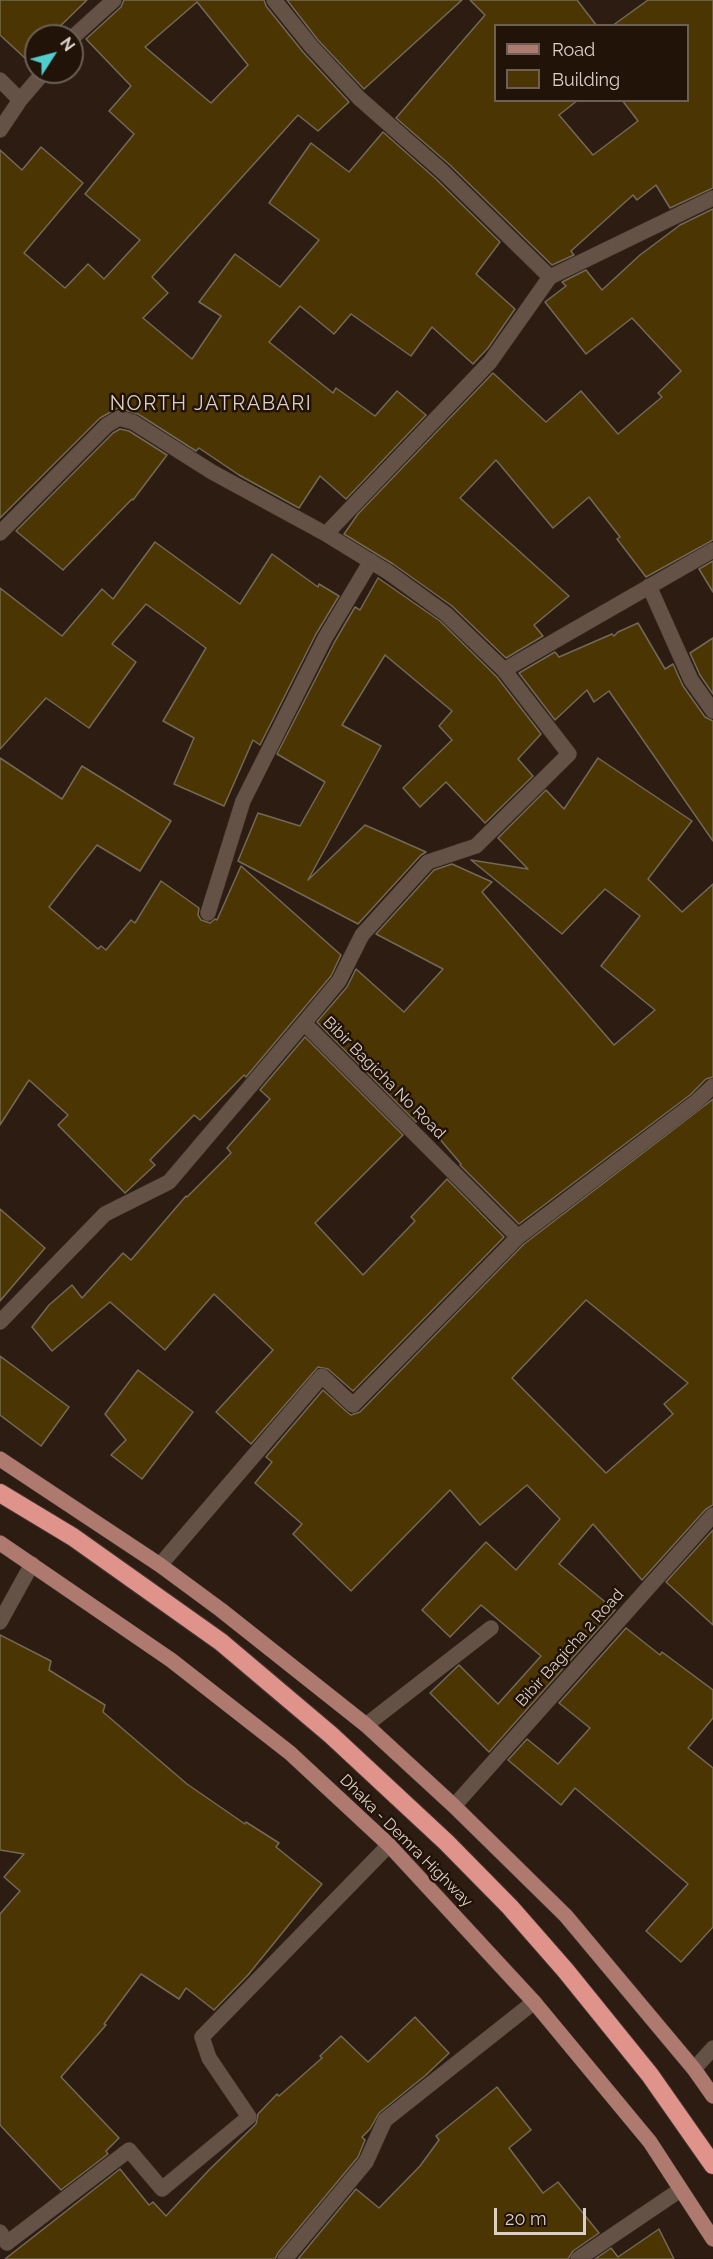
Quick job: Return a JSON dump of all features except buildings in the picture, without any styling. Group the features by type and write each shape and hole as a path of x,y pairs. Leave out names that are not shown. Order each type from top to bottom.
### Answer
{"highway":[{"path":"0,1493 73,1537 221,1642 322,1727 446,1842 510,1907 566,1971 650,2075 713,2165"}],"main road":[{"path":"0,1459 160,1566 221,1610 366,1725 454,1806 566,1916 694,2069 713,2096"},
{"name":"Dhaka - Demra Highway","path":"0,1543 171,1660 290,1753 390,1845 534,2002 650,2142 713,2239"}],"street":[{"path":"84,27 114,0"},
{"path":"274,0 311,46 359,98 443,172 550,277"},
{"path":"0,80 20,100"},
{"path":"0,130 34,84"},
{"path":"326,534 490,362 550,277 713,198"},
{"path":"0,533 107,425 119,418 133,422 212,472 371,561 446,614 504,670 569,754 476,846 428,862 362,935 339,981 304,1023"},
{"path":"504,670 713,550"},
{"path":"208,913 243,801 325,638 371,561"},
{"path":"649,586 691,680 713,711"},
{"name":"Bibir Bagicha No Road","path":"0,1322 105,1214 169,1182 304,1023 518,1238"},
{"path":"160,1566 322,1376 353,1405 518,1238 696,1102 713,1086"},
{"name":"Bibir Bagicha 2 Road","path":"454,1806 713,1515"},
{"path":"0,1622 32,1564"},
{"path":"366,1725 491,1628"},
{"path":"0,2232 7,2243 129,2150 162,2189 249,2117 209,2058 202,2037 390,1845"},
{"path":"285,2259 366,2162 385,2120 534,2002"},
{"path":"694,2069 713,2048"},
{"path":"578,2259 680,2190"}],"district":[{"name":"NORTH JATRABARI","path":"211,404"}]}
